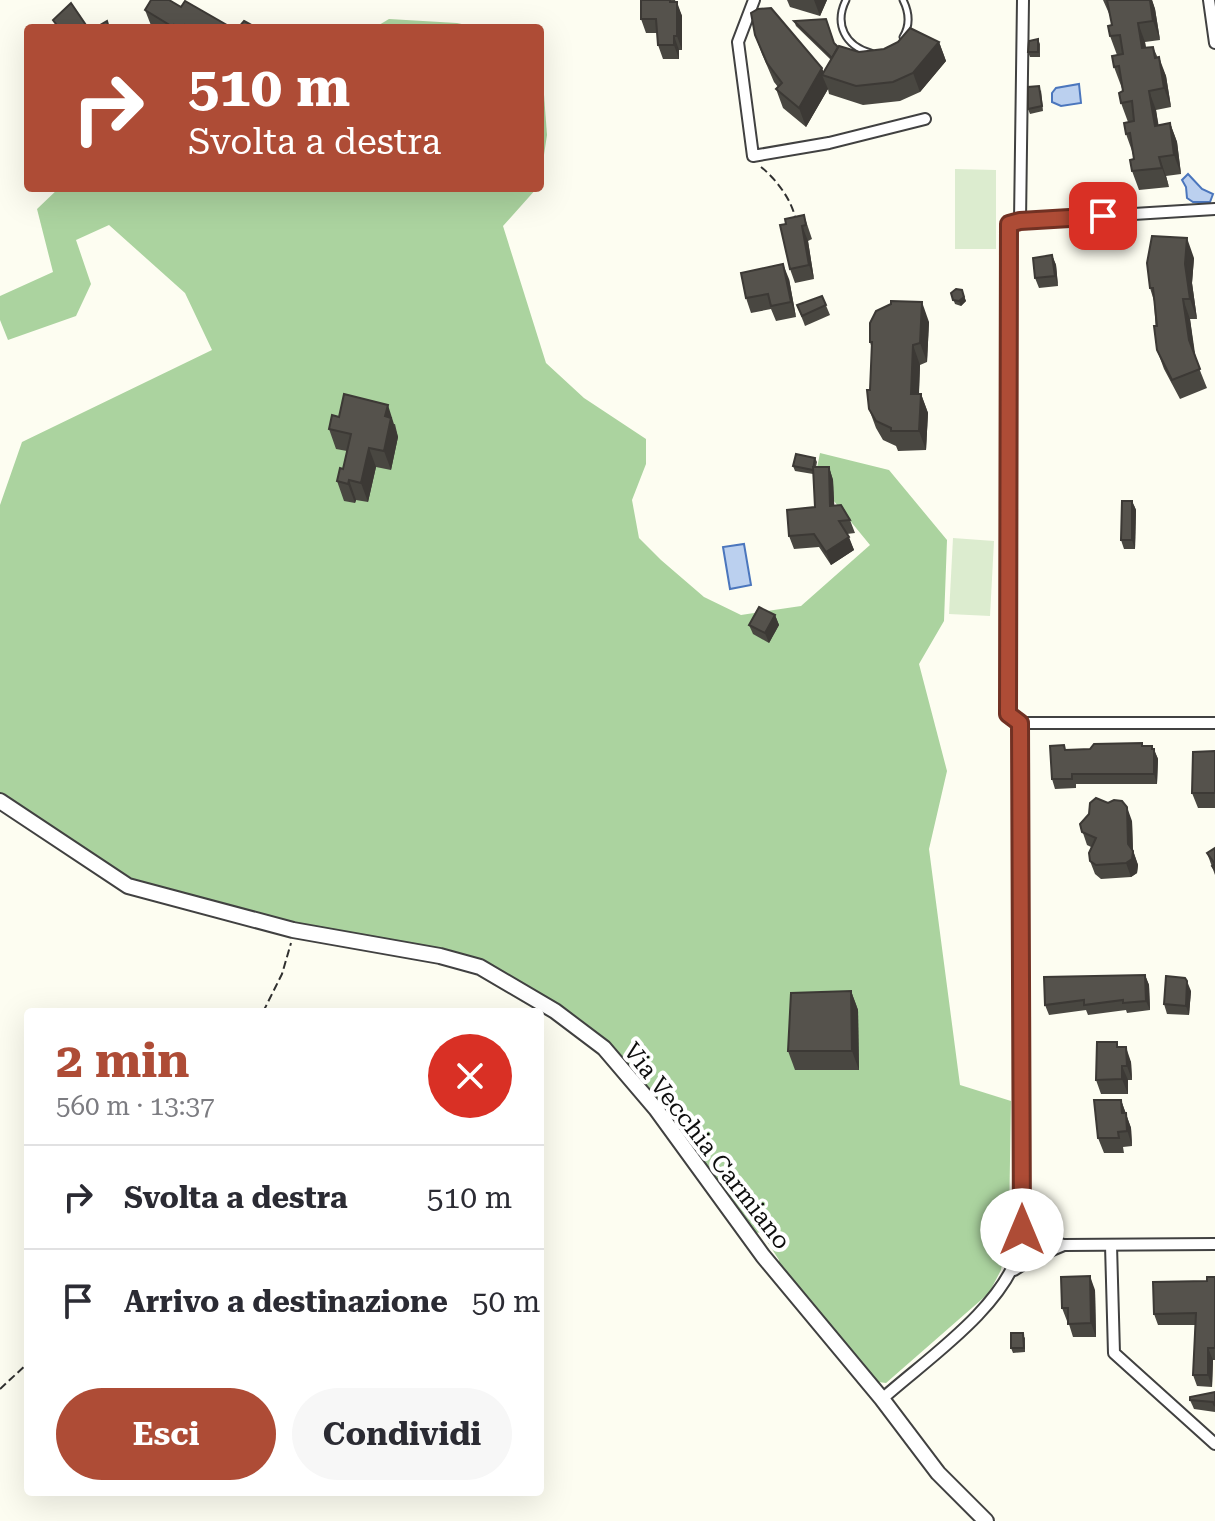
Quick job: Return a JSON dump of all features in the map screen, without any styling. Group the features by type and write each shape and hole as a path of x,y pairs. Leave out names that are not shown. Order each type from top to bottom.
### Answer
{"street":[{"path":"754,0 738,42 753,156 829,143 925,119"},
{"path":"1020,221 1023,0"},
{"path":"1209,0 1215,43"},
{"path":"1215,209 1009,224 1008,714 1020,723 1215,723"},
{"path":"1014,1270 1022,1230 1020,723"},
{"name":"Via Vecchia Carmiano","path":"0,801 128,886 293,930 440,956 480,967 555,1011 604,1048 656,1109 763,1256 882,1399 938,1473 986,1521"},
{"path":"1022,1230 1037,1238 1064,1245 1215,1244"},
{"path":"882,1399 960,1331 989,1302 1014,1270 1064,1245"},
{"path":"1111,1245 1114,1353 1215,1444"}],"lane":[{"path":"846,0 841,14 845,37 861,50 882,52"},
{"path":"901,41 909,22 904,0"}],"path":[{"path":"753,163 771,175 793,208 795,218"},
{"path":"265,1008 290,953 293,930"},
{"path":"0,1389 24,1367"}],"green space":[{"path":"389,19 462,24 381,24"},
{"path":"544,95 547,135 544,155"},
{"path":"955,169 996,170 996,249 955,249"},
{"path":"55,192 533,192 503,226 546,363 584,398 646,439 646,464 632,500 639,538 704,597 741,615 801,606 870,545 815,478 820,453 889,470 947,540 944,621 919,664 947,771 929,849 960,1085 1011,1101 1009,1220 1001,1270 989,1293 886,1383 871,1381 778,1268 779,1260 761,1232 751,1234 577,1020 483,959 288,925 130,882 0,797 0,505 22,442 212,350 185,293 109,225 76,240 91,284 76,316 8,340 0,320 0,296 53,272 37,209"},
{"path":"953,538 994,541 990,616 949,614"}],"water":[{"path":"1079,84 1081,103 1061,106 1052,102 1052,93 1056,88"},
{"path":"1188,174 1202,189 1213,194 1210,202 1193,202 1187,198 1182,180"},
{"path":"744,544 751,585 730,589 723,547"}],"building":[{"path":"151,0 169,0 181,7 185,1 225,24 168,24 145,10"},
{"path":"641,0 677,2 674,45 658,45 656,19 641,19"},
{"path":"1107,0 1150,0 1153,21 1138,23 1142,48 1153,47 1155,58 1159,57 1164,88 1149,91 1155,126 1170,123 1174,155 1159,157 1162,168 1132,171 1130,160 1134,159 1130,133 1126,134 1124,123 1134,121 1132,101 1121,103 1119,93 1123,91 1119,66 1114,67 1112,56 1123,54 1120,35 1110,36 1108,26 1112,25"},
{"path":"71,3 85,24 56,24 53,20"},
{"path":"771,8 822,68 799,108 776,89 782,83 767,63 755,35 751,13"},
{"path":"826,19 838,47 832,58 794,21"},
{"path":"910,28 939,42 913,73 893,82 856,86 822,75 839,46 859,52 884,49 898,42"},
{"path":"1038,39 1038,52 1028,52 1029,41"},
{"path":"1039,86 1042,106 1028,109 1028,87"},
{"path":"804,215 806,225 802,226 809,265 790,269 780,225 786,224 785,219"},
{"path":"1152,236 1187,238 1185,264 1190,299 1183,299 1189,340 1200,369 1172,380 1157,350 1153,288 1150,288 1147,263"},
{"path":"1052,255 1055,276 1035,278 1033,258"},
{"path":"783,264 791,302 771,306 768,294 746,298 741,273"},
{"path":"956,289 962,290 964,297 959,301 953,300 951,293"},
{"path":"822,296 826,305 802,316 797,305"},
{"path":"891,301 922,302 920,343 913,345 911,394 921,394 919,431 891,431 891,428 876,421 869,409 870,323 876,311 891,304"},
{"path":"344,394 388,405 385,416 391,418 384,451 369,448 361,483 337,481 351,434 329,429 332,415 339,417"},
{"path":"796,454 815,458 813,470 793,466"},
{"path":"813,467 829,467 830,506 841,505 850,520 839,521 849,537 826,552 814,534 789,536 787,510 815,507"},
{"path":"1122,501 1132,501 1132,540 1121,540"},
{"path":"759,607 775,615 765,633 749,625"},
{"path":"1142,743 1142,746 1152,746 1154,749 1154,774 1072,774 1072,779 1052,779 1050,746 1064,745 1065,750 1090,749 1094,744"},
{"path":"1215,751 1215,793 1192,793 1193,752"},
{"path":"1096,798 1108,803 1122,801 1127,807 1128,844 1133,851 1132,859 1126,863 1096,865 1090,861 1089,853 1096,838 1082,832 1080,824 1089,814 1090,803"},
{"path":"1215,848 1215,864 1207,853"},
{"path":"1145,975 1146,1001 1123,1003 1123,1000 1084,1005 1084,1000 1045,1005 1044,977"},
{"path":"1166,976 1185,978 1187,981 1186,1006 1164,1004"},
{"path":"851,991 852,1051 788,1051 791,993"},
{"path":"1097,1042 1117,1042 1117,1047 1126,1047 1127,1066 1122,1066 1122,1079 1096,1080"},
{"path":"1094,1100 1121,1100 1122,1113 1126,1113 1127,1131 1118,1132 1119,1138 1098,1138"},
{"path":"1090,1276 1091,1323 1068,1324 1068,1308 1062,1308 1061,1277"},
{"path":"1207,1277 1215,1277 1215,1348 1208,1348 1208,1375 1193,1375 1196,1313 1154,1314 1153,1282 1207,1281"},
{"path":"1011,1333 1023,1333 1024,1348 1011,1348"},
{"path":"1215,1392 1215,1406 1213,1402 1190,1400 1190,1397"}],"route":[{"path":"1022,1230 1020,723 1008,714 1009,224 1103,216"}]}
